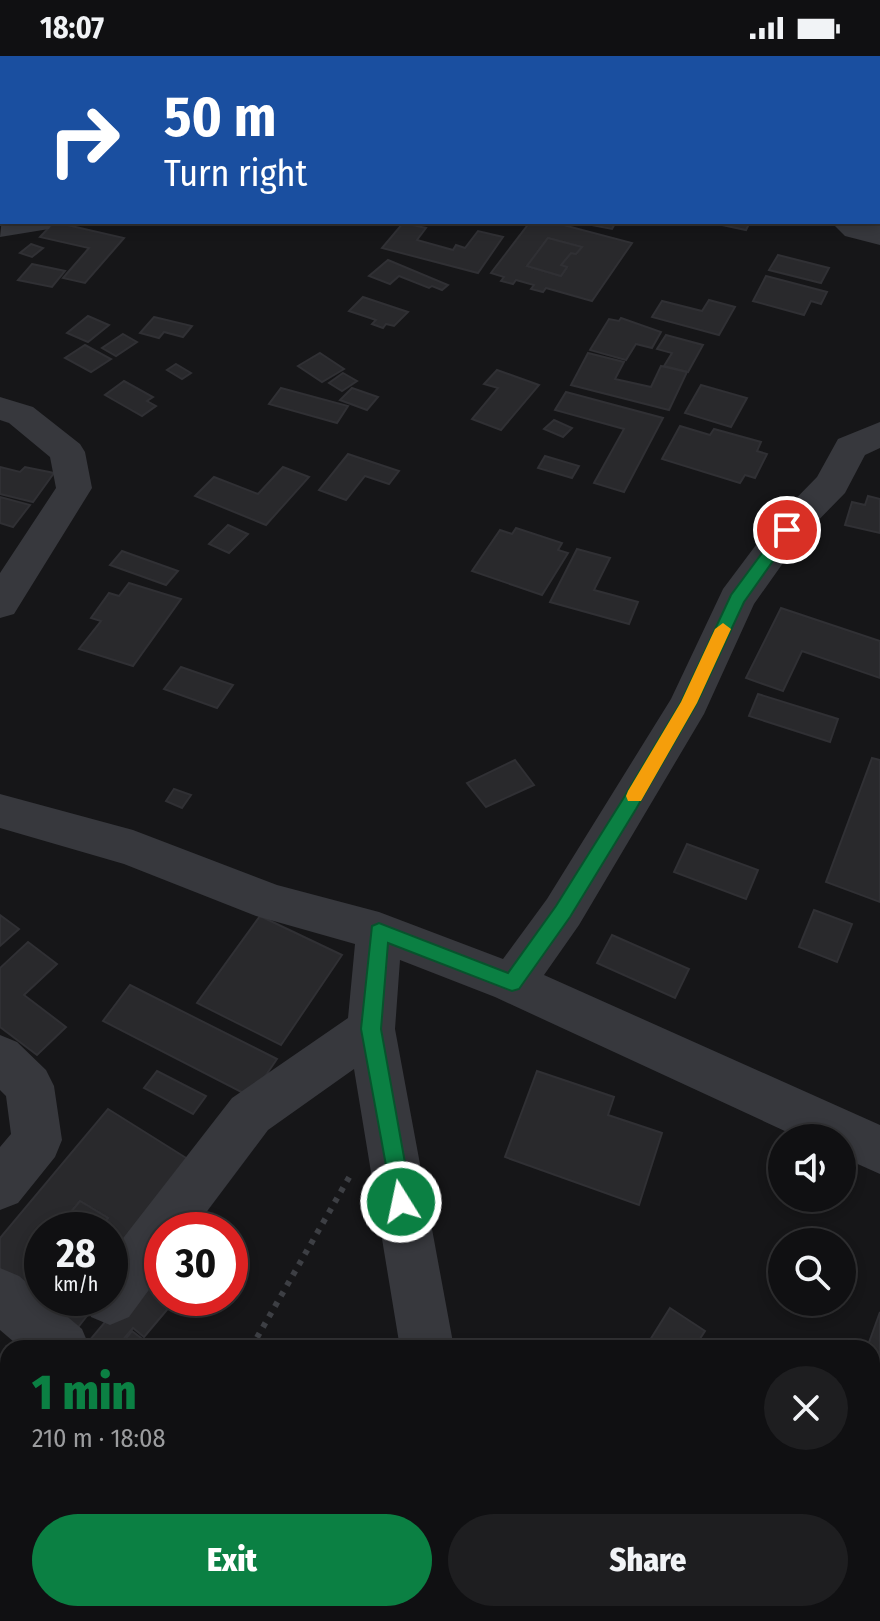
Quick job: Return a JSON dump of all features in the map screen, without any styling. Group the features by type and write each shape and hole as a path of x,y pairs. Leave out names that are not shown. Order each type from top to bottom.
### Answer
{"street":[{"path":"0,228 25,224"},
{"path":"849,224 880,236"},
{"path":"0,408 21,415 67,452 74,488 0,604"},
{"path":"512,983 563,912 689,703 737,599 787,530 832,484 851,447 880,434"},
{"path":"0,811 133,848 272,903 379,931 512,983 880,1150"},
{"path":"379,931 371,1029 426,1340"},
{"path":"128,1274 250,1114 371,1029"},
{"path":"0,1057 29,1086 37,1140 0,1186"},
{"path":"0,1295 53,1340"},
{"path":"78,1340 96,1316"}],"path":[{"path":"256,1340 386,1114"}],"building":[{"path":"52,224 63,224 124,238 85,283 63,278 89,248 40,237"},
{"path":"402,224 426,228 417,240 453,250 456,245 465,248 478,231 503,237 478,273 382,248"},
{"path":"528,224 560,224 632,243 592,301 546,288 543,292 531,289 534,285 516,280 513,284 501,281 504,277 491,273","holes":["548,238 582,247 576,254 571,253 561,265 567,267 561,276 527,266"]},
{"path":"586,224 615,224 612,229"},
{"path":"718,224 749,224 746,230"},
{"path":"548,238 582,247 576,254 571,253 561,265 567,267 561,276 527,266"},
{"path":"31,244 43,248 32,257 20,253"},
{"path":"778,255 829,268 821,283 769,270"},
{"path":"388,260 448,285 442,290 399,276 390,284 369,276"},
{"path":"32,264 65,271 52,287 18,280"},
{"path":"766,276 827,292 821,304 811,301 804,315 753,301"},
{"path":"363,297 408,312 394,326 386,324 383,328 372,324 376,320 349,311"},
{"path":"709,300 735,307 719,335 652,317 662,301 702,311"},
{"path":"88,316 109,325 88,342 67,333"},
{"path":"154,317 192,326 183,337 164,332 159,338 140,333"},
{"path":"621,318 661,332 652,348 636,344 626,360 590,350 609,319 619,321"},
{"path":"123,334 137,342 116,356 102,348"},
{"path":"666,335 703,345 688,372 664,366 672,353 657,349"},
{"path":"85,345 111,359 91,372 65,358"},
{"path":"320,353 344,369 322,382 298,366"},
{"path":"588,353 624,362 615,379 651,387 661,366 687,372 669,410 571,385"},
{"path":"176,364 191,373 182,379 167,370"},
{"path":"497,370 539,385 501,430 472,419 498,388 484,384"},
{"path":"343,373 357,381 342,391 329,383"},
{"path":"124,381 153,397 147,401 156,406 142,416 105,395"},
{"path":"701,385 747,398 731,427 685,413"},
{"path":"281,388 348,406 337,423 269,404"},
{"path":"352,388 378,397 367,410 340,400"},
{"path":"566,392 663,418 624,492 594,483 624,429 555,410"},
{"path":"554,420 572,428 563,437 544,429"},
{"path":"680,426 710,435 714,429 761,442 757,451 767,454 755,478 745,475 740,483 662,459"},
{"path":"348,454 399,471 389,484 365,476 346,500 319,490"},
{"path":"545,456 579,466 572,478 538,468"},
{"path":"0,467 20,472 25,467 54,473 33,502 0,494"},
{"path":"283,467 309,477 266,525 195,496 214,477 258,494"},
{"path":"868,496 880,499 880,533 845,525 852,502 865,505"},
{"path":"0,497 30,505 13,527 0,523"},
{"path":"228,525 248,534 229,553 209,544"},
{"path":"516,528 562,543 558,550 568,553 542,595 472,571 500,530 512,534"},
{"path":"577,549 610,558 594,590 638,602 629,624 550,602"},
{"path":"122,551 178,571 166,585 110,565"},
{"path":"129,583 181,599 133,666 79,649 101,621 91,618 109,593 119,596"},
{"path":"781,608 880,641 880,678 802,651 783,691 746,678"},
{"path":"181,667 233,685 217,708 164,689"},
{"path":"758,694 838,719 830,742 749,716"},
{"path":"872,758 880,760 880,902 826,882"},
{"path":"515,760 534,785 486,807 467,783"},
{"path":"174,789 191,795 182,808 166,801"},
{"path":"687,844 758,870 746,899 674,872"},
{"path":"814,910 852,924 837,962 799,947"},
{"path":"0,915 19,929 0,946"},
{"path":"260,916 342,955 281,1045 197,1003"},
{"path":"612,935 689,969 675,998 597,963"},
{"path":"28,942 57,964 24,995 66,1027 37,1055 0,1027 0,968"},
{"path":"130,985 277,1059 251,1097 103,1021"},
{"path":"157,1071 206,1096 193,1114 144,1088"},
{"path":"537,1071 614,1097 608,1115 662,1133 639,1205 505,1157"},
{"path":"108,1109 202,1168 168,1212 144,1212 144,1243 128,1264 128,1212 98,1212 80,1201 71,1212 24,1212 24,1302 0,1285 0,1238"},
{"path":"80,1201 98,1212 71,1212"},
{"path":"144,1275 144,1316 162,1316 144,1337 133,1328 123,1340 90,1340 110,1316 128,1316 128,1295"},
{"path":"670,1308 705,1331 699,1340 650,1340"},
{"path":"880,1312 880,1340 870,1340"},
{"path":"45,1316 87,1316 72,1335"},
{"path":"132,1331 144,1340 125,1340"}],"slow traffic":[{"path":"635,796 689,703 723,629"}],"route":[{"path":"401,1202 371,1029 379,931 512,983 563,912 630,804 689,703 737,599 787,530"}]}
